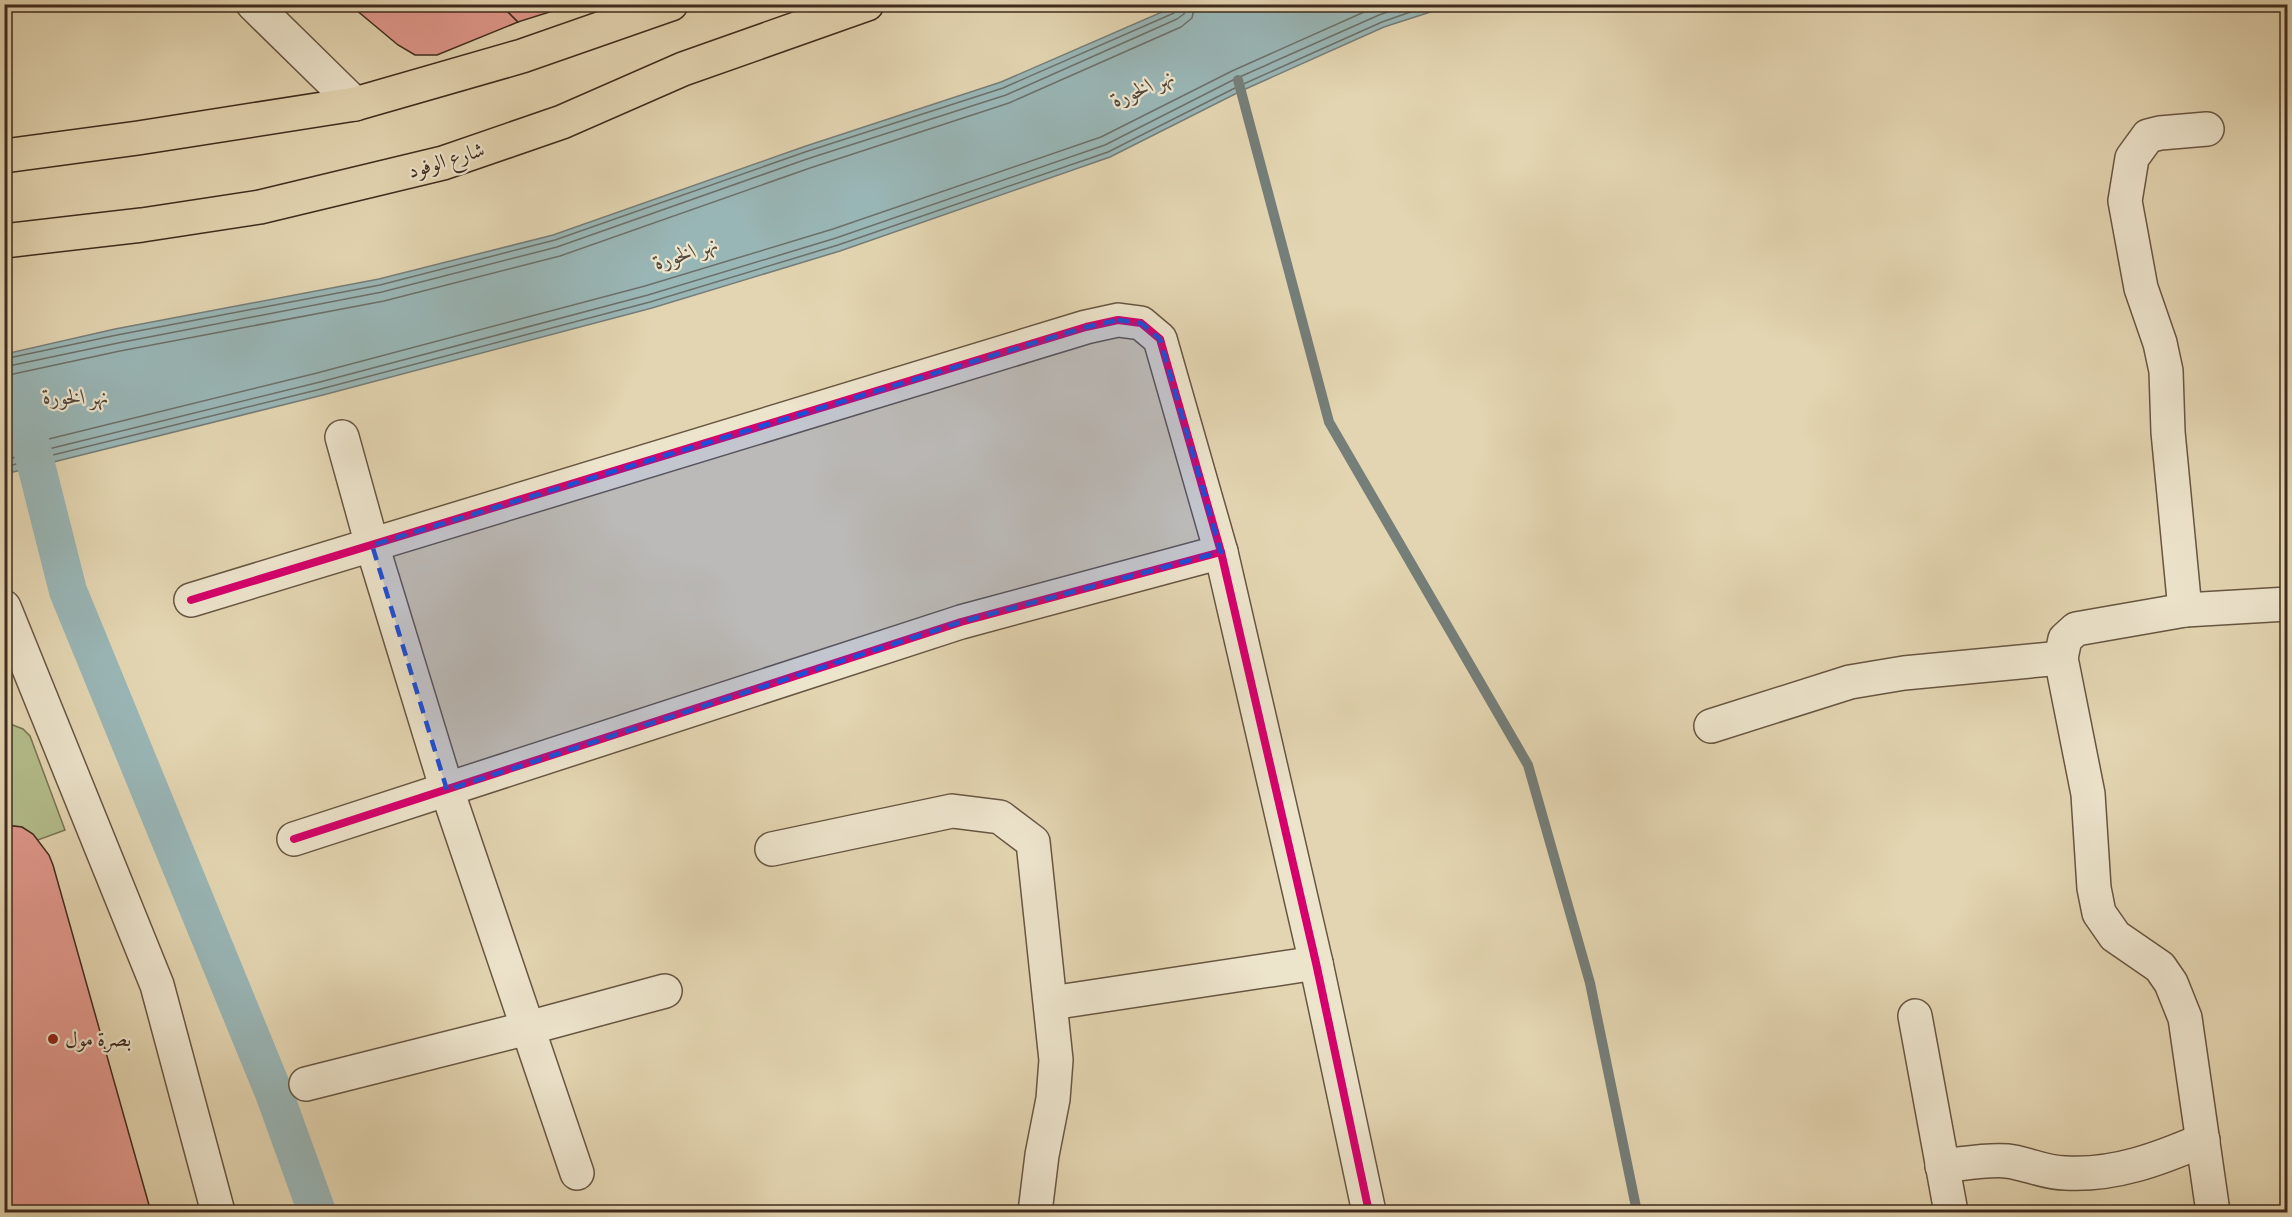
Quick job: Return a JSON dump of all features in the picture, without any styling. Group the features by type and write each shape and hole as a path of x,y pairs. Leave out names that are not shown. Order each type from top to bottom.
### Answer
{"main road":[{"path":"4,156 138,138 355,104 522,56 671,4"},
{"name":"شارع الوفود","path":"4,241 142,225 260,207 443,163 562,122 682,69 867,4"}],"street":[{"path":"253,4 355,104"},
{"path":"2185,610 2168,432 2166,371 2160,343 2141,288 2125,201 2132,158 2148,136 2207,129"},
{"path":"190,600 1086,327 1118,320 1141,323 1160,339 1221,552 1316,963 1369,1212"},
{"path":"342,437 372,545 447,790 578,1173"},
{"path":"294,839 962,622 1221,552"},
{"path":"2213,1212 2185,1018 2171,982 2160,967 2115,936 2099,913 2094,888 2088,794 2061,658 2065,639 2076,629 2185,610 2288,604"},
{"path":"4,607 157,985 218,1212"},
{"path":"1711,726 1850,682 1904,673 2061,658"},
{"path":"772,849 952,811 1000,817 1033,842 1056,1060 1053,1100 1042,1155 1035,1212"},
{"path":"1051,1003 1316,963"},
{"path":"306,1084 665,992"},
{"path":"1915,1016 1951,1212"},
{"path":"1942,1166 2006,1161 2064,1173 2096,1173 2132,1166 2165,1156 2203,1140"}],"highlighted area":[{"path":"1118,320 1141,323 1160,339 1221,552 961,622 447,790 372,545 1086,327"}],"green space":[{"path":"5,722 23,729 30,736 65,830 38,840 22,827 5,825"}],"water":[{"name":"نهر الخورة","path":"1178,5 1452,5 1384,27 1241,91 1110,157 840,251 652,308 323,395 5,474 5,354 115,329 379,279 553,235 803,147 1001,82"}],"building":[{"path":"349,4 500,4 518,22 437,55 415,55 398,45"},
{"path":"500,4 575,4 518,22"},
{"name":"بصرة مول","path":"4,825 22,827 33,834 49,855 53,865 151,1212 4,1212"}],"waterway":[{"path":"1238,80 1329,422 1528,765 1590,983 1637,1212"},
{"path":"25,421 68,591 274,1093 317,1212"}],"cycle path":[{"path":"191,600 1086,327 1118,320 1141,323 1160,339 1221,552 1316,963 1369,1212"},
{"path":"294,839 961,622 1221,552"}],"place":[{"name":"بصرة مول","path":"53,1039"}]}
